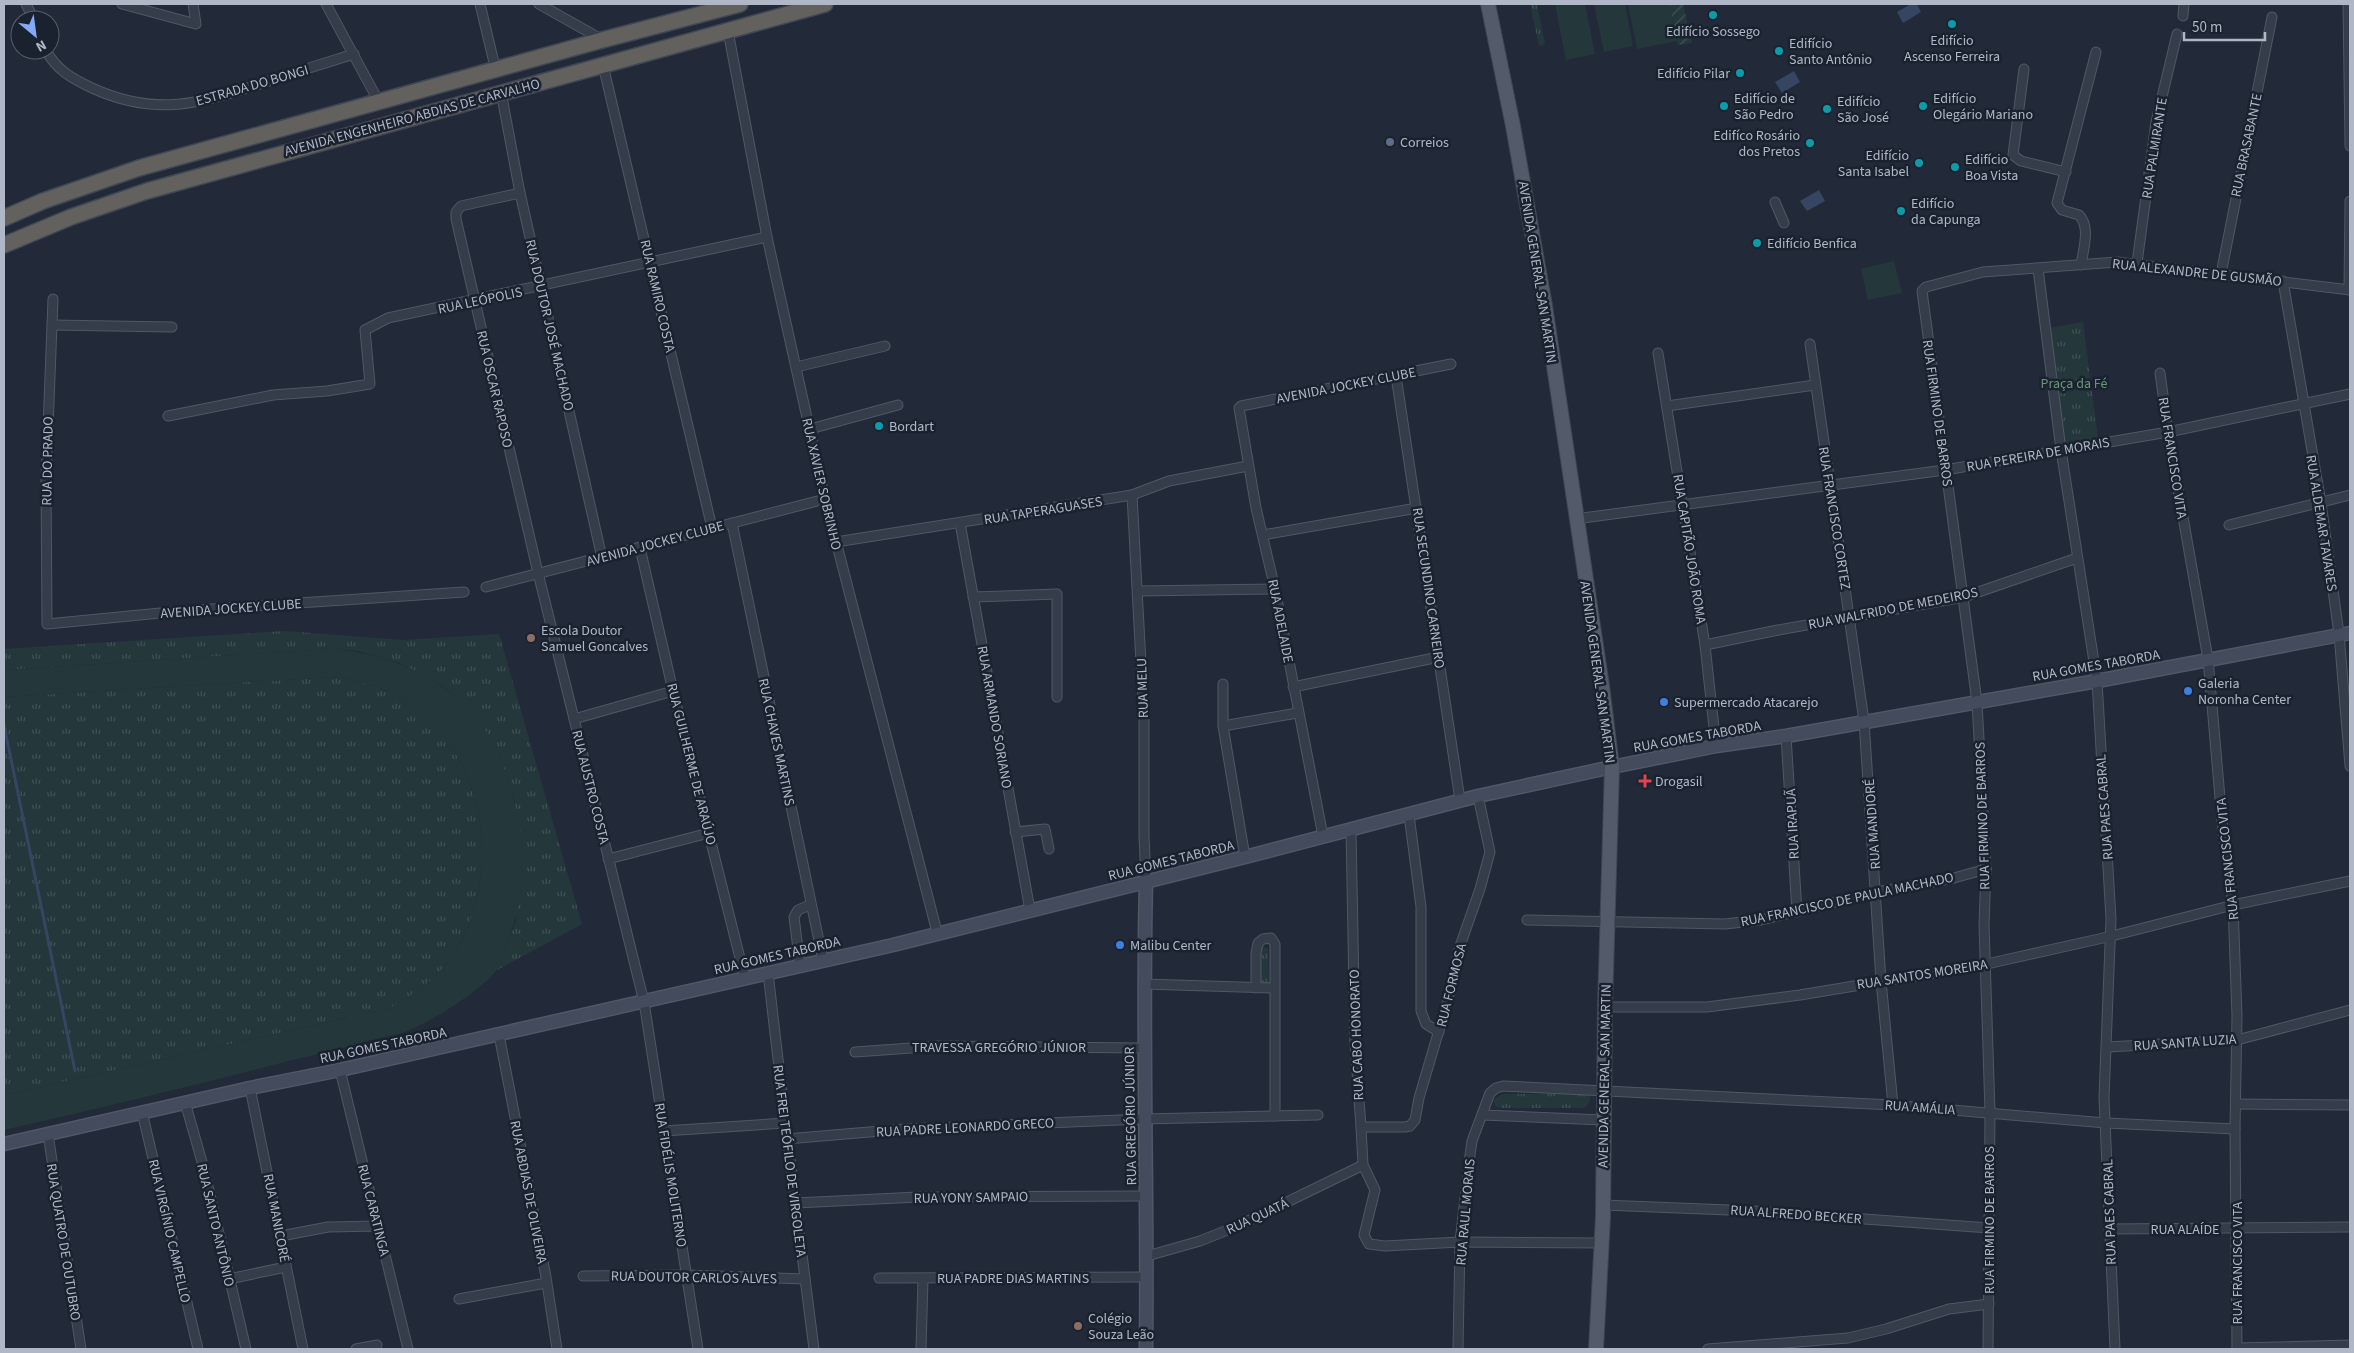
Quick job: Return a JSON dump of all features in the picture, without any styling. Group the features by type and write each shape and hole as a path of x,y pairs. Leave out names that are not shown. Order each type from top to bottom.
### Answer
{"highway":[{"name":"AVENIDA ENGENHEIRO ABDIAS DE CARVALHO","path":"4,218 43,201 140,168 602,40 698,9 740,4"},
{"name":"AVENIDA ENGENHEIRO ABDIAS DE CARVALHO","path":"4,244 147,191 825,4"}],"main road":[{"name":"AVENIDA GENERAL SAN MARTIN","path":"1488,4 1513,126 1545,306 1575,519 1602,686 1612,767 1605,1007 1603,1204 1596,1349"},
{"name":"RUA GOMES TABORDA","path":"4,1144 893,945 937,932 1146,882 1478,796 1716,746 1786,736 2097,681 2344,634"},
{"name":"RUA GREGÓRIO JÚNIOR","path":"1146,882 1143,1048 1147,1256 1146,1349"}],"street":[{"path":"122,4 196,24 193,4"},
{"path":"326,4 379,102"},
{"path":"480,4 496,70"},
{"path":"539,4 602,40"},
{"path":"2184,4 2184,16"},
{"path":"2348,4 2350,146"},
{"name":"RUA BRASABANTE","path":"2221,274 2272,17"},
{"name":"RUA XAVIER SOBRINHO","path":"728,30 768,237 825,499 937,932"},
{"name":"RUA PALMIRANTE","path":"2137,263 2156,122 2177,34"},
{"path":"2081,265 2084,223 2079,215 2062,210 2057,205 2096,52"},
{"name":"ESTRADA DO BONGI","path":"53,60 67,76 89,87 140,104 170,106 207,101 354,54"},
{"name":"RUA RAMIRO COSTA","path":"603,65 712,528"},
{"path":"2024,69 2014,154 2021,162 2066,172"},
{"name":"RUA DOUTOR JOSÉ MACHADO","path":"501,92 520,193 602,558"},
{"name":"RUA OSCAR RAPOSO","path":"520,193 461,206 456,212 474,300 538,573"},
{"path":"2350,201 2350,290"},
{"path":"1774,202 1784,223"},
{"name":"RUA LEÓPOLIS","path":"168,416 273,395 327,391 370,384 365,330 388,318 542,287 768,237"},
{"name":"RUA ALEXANDRE DE GUSMÃO","path":"1926,287 1983,272 2117,262 2350,290"},
{"name":"RUA PAES CABRAL","path":"2038,269 2061,450 2097,681 2112,936 2104,1098 2115,1349"},
{"name":"RUA ALDEMAR TAVARES","path":"2284,281 2303,403 2344,634 2350,766"},
{"name":"RUA FIRMINO DE BARROS","path":"1926,287 1922,291 1922,296 1977,702 1986,869 1984,926 1990,1112 1988,1349"},
{"name":"RUA DO PRADO","path":"47,624 46,480 53,299"},
{"path":"52,325 172,327"},
{"name":"RUA FRANCISCO CORTEZ","path":"1810,344 1864,721"},
{"path":"796,367 885,346"},
{"name":"RUA CAPITÃO JOÃO ROMA","path":"1658,353 1705,645 1716,746"},
{"name":"AVENIDA JOCKEY CLUBE","path":"1241,406 1451,364"},
{"name":"RUA FRANCISCO VITA","path":"2160,373 2168,432 2208,659 2222,821 2233,905 2237,1040 2235,1129 2237,1349"},
{"name":"RUA SECUNDINO CARNEIRO","path":"1396,376 1460,800"},
{"path":"1666,406 1816,385"},
{"name":"RUA PEREIRA DE MORAIS","path":"1575,519 1945,470 2168,432 2350,394"},
{"path":"810,429 898,405"},
{"name":"RUA ADELAIDE","path":"1241,406 1239,411 1256,508 1275,589 1323,836"},
{"name":"RUA TAPERAGUASES","path":"836,542 1132,495 1169,481 1248,466"},
{"name":"RUA MELU","path":"1132,495 1139,591 1144,719 1146,882"},
{"path":"2229,525 2350,495"},
{"name":"AVENIDA JOCKEY CLUBE","path":"486,586 602,558 825,499"},
{"path":"1263,535 1417,508"},
{"name":"RUA CHAVES MARTINS","path":"732,523 823,960"},
{"name":"RUA ARMANDO SORIANO","path":"960,523 1030,910"},
{"name":"RUA GUILHERME DE ARAÚJO","path":"640,548 673,691 746,978"},
{"name":"RUA WALFRIDO DE MEDEIROS","path":"1705,645 1964,597 2077,558"},
{"name":"RUA AUSTRO COSTA","path":"538,573 644,1002"},
{"path":"1139,591 1275,589"},
{"name":"AVENIDA JOCKEY CLUBE","path":"47,624 181,611 415,597 464,592"},
{"path":"973,598 1057,594 1057,697"},
{"path":"1293,686 1439,658"},
{"path":"1222,684 1223,726 1245,857"},
{"path":"574,719 673,691"},
{"path":"1223,726 1298,714"},
{"name":"RUA MANDIORÉ","path":"1864,721 1877,892 1881,981 1894,1105"},
{"name":"RUA IRAPUÃ","path":"1786,736 1797,912"},
{"name":"RUA FORMOSA","path":"1360,1127 1405,1127 1413,1124 1439,1032 1460,946 1480,889 1490,852 1478,796"},
{"path":"1409,815 1421,907 1421,1011 1426,1024 1439,1032"},
{"path":"1015,832 1046,829 1049,849"},
{"name":"RUA CABO HONORATO","path":"1351,829 1355,1043 1360,1127 1363,1165 1375,1190 1364,1235 1369,1244 1384,1246 1460,1242"},
{"path":"608,859 709,833"},
{"name":"RUA FRANCISCO DE PAULA MACHADO","path":"1527,920 1725,924 1760,920 1877,892 1925,884 1986,869"},
{"name":"RUA SANTOS MOREIRA","path":"1605,1007 1707,1007 1800,995 1986,964 2112,936 2233,905 2350,881"},
{"path":"800,965 794,917 798,910 810,904"},
{"path":"1256,988 1256,953 1258,943 1263,938 1271,938 1275,944 1275,1116"},
{"name":"RUA FREI TEÓFILO DE VIRGOLETA","path":"768,972 786,1139 814,1349"},
{"path":"1144,984 1274,988"},
{"name":"RUA FIDÉLIS MOLITERNO","path":"644,1002 698,1349"},
{"name":"RUA SANTA LUZIA","path":"2107,1047 2237,1040 2350,1010"},
{"name":"RUA ABDIAS DE OLIVEIRA","path":"500,1034 546,1283 556,1349"},
{"name":"TRAVESSA GREGÓRIO JÚNIOR","path":"855,1052 939,1046 1143,1048"},
{"name":"RUA CARATINGA","path":"340,1070 408,1349"},
{"name":"RUA AMÁLIA","path":"1503,1086 1894,1105 2106,1123 2235,1129"},
{"name":"RUA RAUL MORAIS","path":"1458,1349 1460,1242 1472,1141 1490,1093 1496,1088 1503,1086"},
{"name":"RUA MANICORÉ","path":"250,1088 303,1349"},
{"name":"RUA SANTO ANTÔNIO","path":"185,1102 204,1169 246,1349"},
{"path":"2236,1104 2350,1105"},
{"name":"RUA VIRGÍNIO CAMPELLO","path":"142,1112 198,1349"},
{"name":"RUA PADRE LEONARDO GRECO","path":"786,1139 905,1129 1144,1119 1318,1115"},
{"path":"1482,1115 1604,1120"},
{"path":"664,1131 785,1123"},
{"name":"RUA QUATRO DE OUTUBRO","path":"48,1134 80,1349"},
{"name":"RUA QUATÁ","path":"1147,1256 1200,1241 1240,1225 1363,1165"},
{"name":"RUA YONY SAMPAIO","path":"796,1203 918,1197 1146,1196"},
{"name":"RUA ALFREDO BECKER","path":"1603,1204 1754,1211 1989,1228"},
{"path":"281,1236 328,1227 378,1226"},
{"name":"RUA ALAÍDE","path":"2109,1229 2350,1227"},
{"path":"1460,1242 1601,1243"},
{"path":"229,1278 286,1267"},
{"name":"RUA DOUTOR CARLOS ALVES","path":"583,1276 687,1275 805,1279"},
{"name":"RUA PADRE DIAS MARTINS","path":"879,1278 1147,1276"},
{"path":"921,1349 924,1278"},
{"path":"459,1299 546,1283"},
{"path":"1708,1349 1796,1346 1848,1338 1886,1329 1949,1309 1988,1304"},
{"path":"356,1349 378,1345"},
{"path":"2237,1349 2350,1345"}],"green space":[{"path":"1530,4 1537,4 1545,44 1539,46"},
{"path":"1555,4 1585,4 1595,54 1566,60"},
{"path":"1594,4 1625,4 1633,46 1604,52"},
{"path":"1628,4 1669,4 1677,41 1637,49"},
{"path":"1669,4 1683,4 1692,43 1678,45"},
{"path":"1894,261 1902,293 1868,300 1861,269"},
{"name":"Praça da Fé","path":"2083,322 2098,439 2065,444 2049,328"},
{"path":"285,631 403,640 499,634 582,924 497,970 516,921 515,802 500,757 491,740 456,697 441,685 399,663 358,651 332,649 4,670 4,649"},
{"path":"332,649 358,652 384,659 410,668 434,681 455,696 474,715 490,737 510,785 520,830 522,853 520,898 515,921 498,968 489,979 456,1005 419,1026 400,1033 113,1105 4,1130 4,1095 390,1008 424,986 451,958 468,927 478,892 482,856 480,820 471,785 455,753 434,724 398,696 370,684 331,677 4,697 4,670"},
{"path":"331,677 370,684 389,691 406,701 434,724 455,753 471,785 480,820 482,856 478,892 468,927 445,966 424,986 390,1008 4,1095 4,697"},
{"path":"1263,946 1268,949 1269,985 1258,986 1256,951"},
{"path":"1502,1094 1585,1094 1590,1096 1590,1101 1585,1108 1500,1108 1495,1106 1494,1100"}],"water":[{"path":"1911,4 1917,4 1921,12 1903,23 1897,12"},
{"path":"1794,71 1800,82 1782,93 1775,82"},
{"path":"1819,190 1825,201 1807,211 1800,201"}],"waterway":[{"path":"4,725 75,1071"}],"place":[{"name":"Edifício Sossego","path":"1713,15"},
{"name":"Edifício Ascenso Ferreira","path":"1952,24"},
{"name":"Edifício Santo Antônio","path":"1779,51"},
{"name":"Edifício Pilar","path":"1740,73"},
{"name":"Edifício de São Pedro","path":"1724,106"},
{"name":"Edifício Olegário Mariano","path":"1923,106"},
{"name":"Edifício São José","path":"1827,109"},
{"name":"Correios","path":"1390,142"},
{"name":"Edifíco Rosário dos Pretos","path":"1810,143"},
{"name":"Edifício Santa Isabel","path":"1919,163"},
{"name":"Edifício Boa Vista","path":"1955,167"},
{"name":"Edifício da Capunga","path":"1901,211"},
{"name":"Edifício Benfica","path":"1757,243"},
{"name":"Bordart","path":"879,426"},
{"name":"Escola Doutor Samuel Goncalves","path":"531,638"},
{"name":"Galeria Noronha Center","path":"2188,691"},
{"name":"Supermercado Atacarejo","path":"1664,702"},
{"name":"Drogasil","path":"1645,781"},
{"name":"Malibu Center","path":"1120,945"},
{"name":"Colégio Souza Leão","path":"1078,1326"}]}
